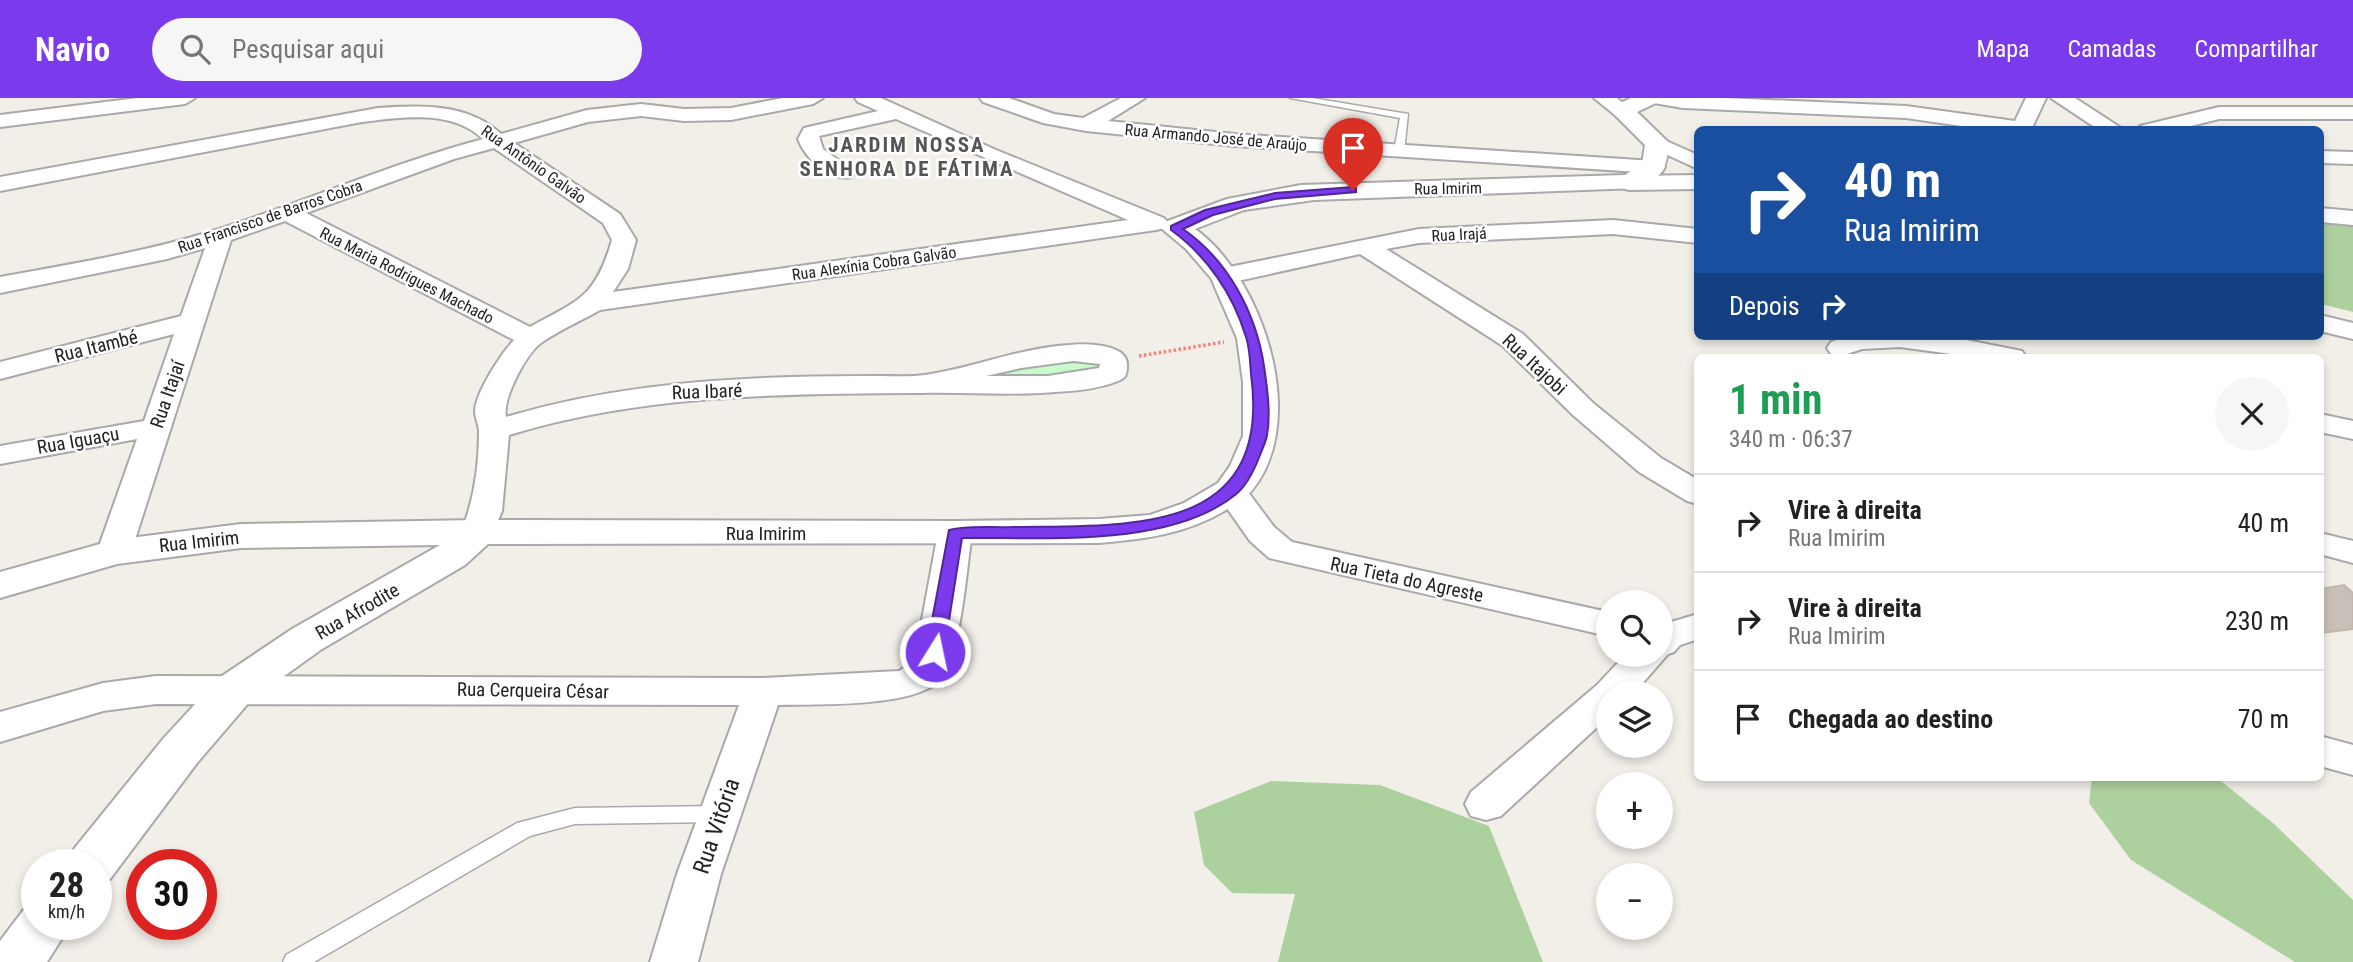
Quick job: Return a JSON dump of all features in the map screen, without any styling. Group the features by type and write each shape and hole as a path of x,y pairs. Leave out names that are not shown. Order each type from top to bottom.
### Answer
{"street":[{"path":"0,121 185,98"},
{"path":"571,98 587,116"},
{"name":"Rua Francisco de Barros Cobra","path":"0,285 120,262 221,236 398,171 496,140 587,116 641,110 684,116 731,114 813,98"},
{"path":"866,98 1165,225"},
{"path":"990,98 1051,120 1086,125"},
{"name":"Rua Armando José de Araújo","path":"1086,125 1135,98"},
{"path":"1648,98 1613,105 1647,164 1694,163"},
{"path":"1655,98 1683,103 1869,105 2004,126"},
{"path":"2022,126 2036,98"},
{"path":"2061,98 2107,126"},
{"path":"2197,98 2238,126"},
{"name":"Rua Antônio Galvão","path":"0,184 388,112 436,114 480,124 496,140 612,219 624,240 622,254 607,286 593,303 530,338 518,352 494,394 490,410 494,430 490,484 486,511 478,532"},
{"path":"844,172 814,153 808,139 811,132 897,113"},
{"path":"2164,126 2219,113 2353,113"},
{"name":"Rua Armando José de Araújo","path":"1086,125 1234,140 1647,164 1694,180"},
{"path":"2324,157 2353,158"},
{"name":"Rua Imirim","path":"1165,225 1243,203 1314,191 1647,164"},
{"name":"Rua Maria Rodrigues Machado","path":"285,212 530,338"},
{"path":"2324,215 2353,218"},
{"name":"Rua Imirim","path":"0,585 114,552 241,536 478,532 955,533 1099,531 1155,526 1197,511 1231,491 1248,467 1260,436 1259,382 1253,338 1224,276 1196,243 1165,225"},
{"name":"Rua Alexínia Cobra Galvão","path":"593,303 1165,225"},
{"name":"Rua Irajá","path":"1224,276 1419,236 1613,228 1694,236"},
{"name":"Rua Itajaí","path":"114,552 221,236"},
{"name":"Rua Itajobi","path":"1364,246 1513,340 1583,409 1650,465 1694,492"},
{"name":"Rua Itambé","path":"0,371 192,321"},
{"path":"2324,324 2353,331"},
{"path":"1831,342 1897,341 1976,349 1998,354"},
{"path":"1831,342 1851,354"},
{"path":"1922,354 1976,349"},
{"name":"Rua Ibaré","path":"494,430 570,407 643,394 1088,380 1113,373 1114,359"},
{"path":"2324,424 2353,430"},
{"name":"Rua Iguaçu","path":"0,455 88,437 156,428"},
{"name":"Rua Tieta do Agreste","path":"1231,491 1262,534 1281,550 1596,621"},
{"name":"Rua Afrodite","path":"104,849 180,751 235,689 307,639 451,555 478,532"},
{"name":"Rua Cerqueira César","path":"0,727 103,696 156,690 763,692 884,687 909,682 925,672 935,652 955,533"},
{"path":"2324,545 2353,552"},
{"path":"1623,681 1637,667"},
{"name":"Rua Vitória","path":"674,962 720,814 763,692"},
{"path":"1486,804 1596,706"},
{"path":"2324,752 2353,760"},
{"path":"16,962 32,940"}],"lane":[{"path":"1295,98 1405,116 1399,150"},
{"path":"294,962 524,829 547,821 575,817 720,814"}],"path":[{"path":"1114,359 1253,338"}],"green space":[{"path":"2324,219 2353,222 2353,312 2324,305"},
{"path":"1060,357 1103,360 1098,370 1074,375 967,379"},
{"path":"1271,781 1380,785 1489,826 1543,962 1278,962 1295,894 1232,893 1204,865 1194,812"},
{"path":"2092,781 2221,781 2273,823 2353,900 2353,962 2295,962 2131,860 2089,803"}],"building":[{"path":"2344,585 2353,593 2353,629 2324,633 2324,588"}],"district":[{"name":"JARDIM NOSSA SENHORA DE FÁTIMA","path":"907,157"}],"route":[{"path":"935,652 955,533 1099,531 1155,526 1197,511 1231,491 1248,467 1260,436 1259,382 1253,338 1224,276 1196,243 1175,228 1209,213 1275,196 1353,190"}]}
